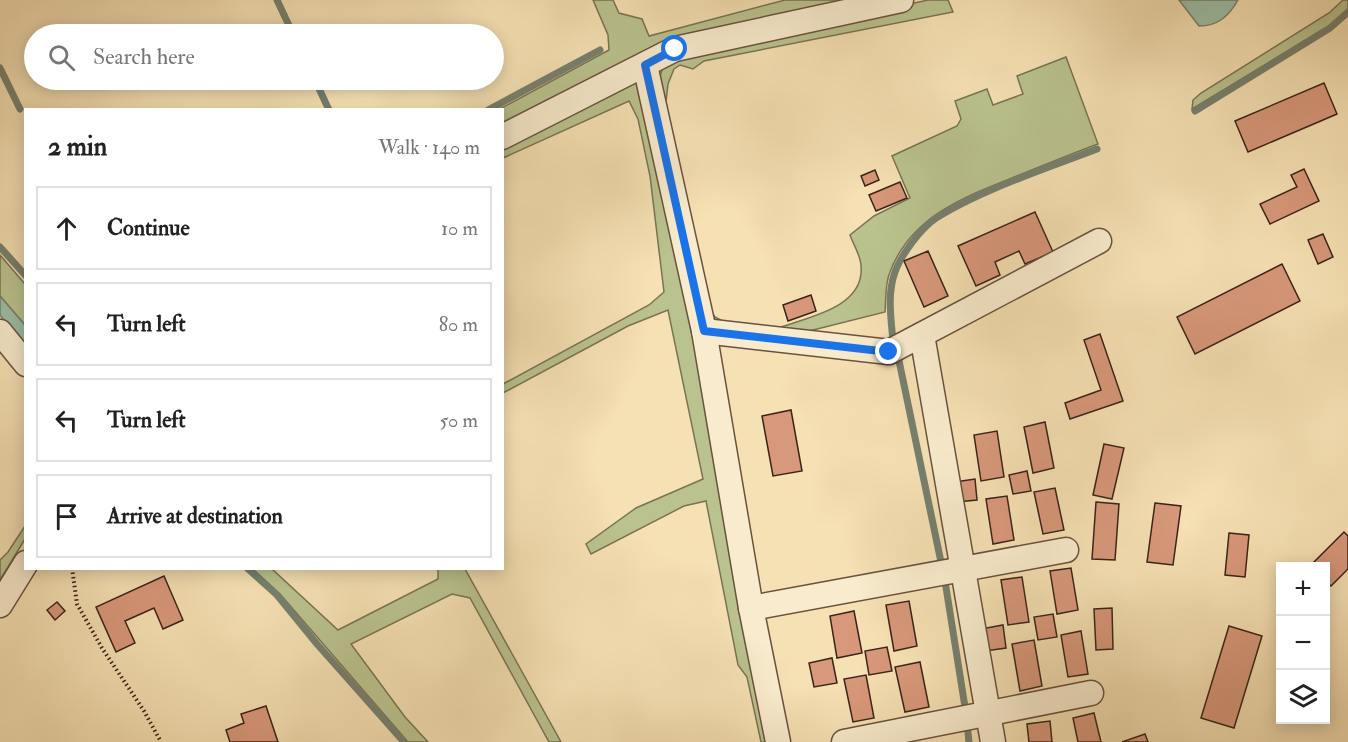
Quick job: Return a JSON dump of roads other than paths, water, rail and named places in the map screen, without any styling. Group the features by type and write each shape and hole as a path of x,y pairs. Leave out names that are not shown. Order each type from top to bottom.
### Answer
{"street":[{"path":"504,136 675,49 901,0"},
{"path":"645,65 704,331 752,608 778,742"},
{"path":"704,331 889,352 1099,241"},
{"path":"0,332 24,362"},
{"path":"921,335 993,742"},
{"path":"752,608 1066,550"},
{"path":"3,594 24,566"},
{"path":"844,742 1091,693"}],"waterway":[{"path":"277,0 288,24"},
{"path":"1195,111 1330,28 1348,12"},
{"path":"492,108 600,50"},
{"path":"0,68 20,109"},
{"path":"320,90 328,108"},
{"path":"893,341 890,297 895,272 912,242 930,222 994,189 1097,149"},
{"path":"0,247 24,274"},
{"path":"898,356 941,562"},
{"path":"249,570 277,595 404,742"},
{"path":"945,581 965,707"},
{"path":"967,724 969,742"}]}
